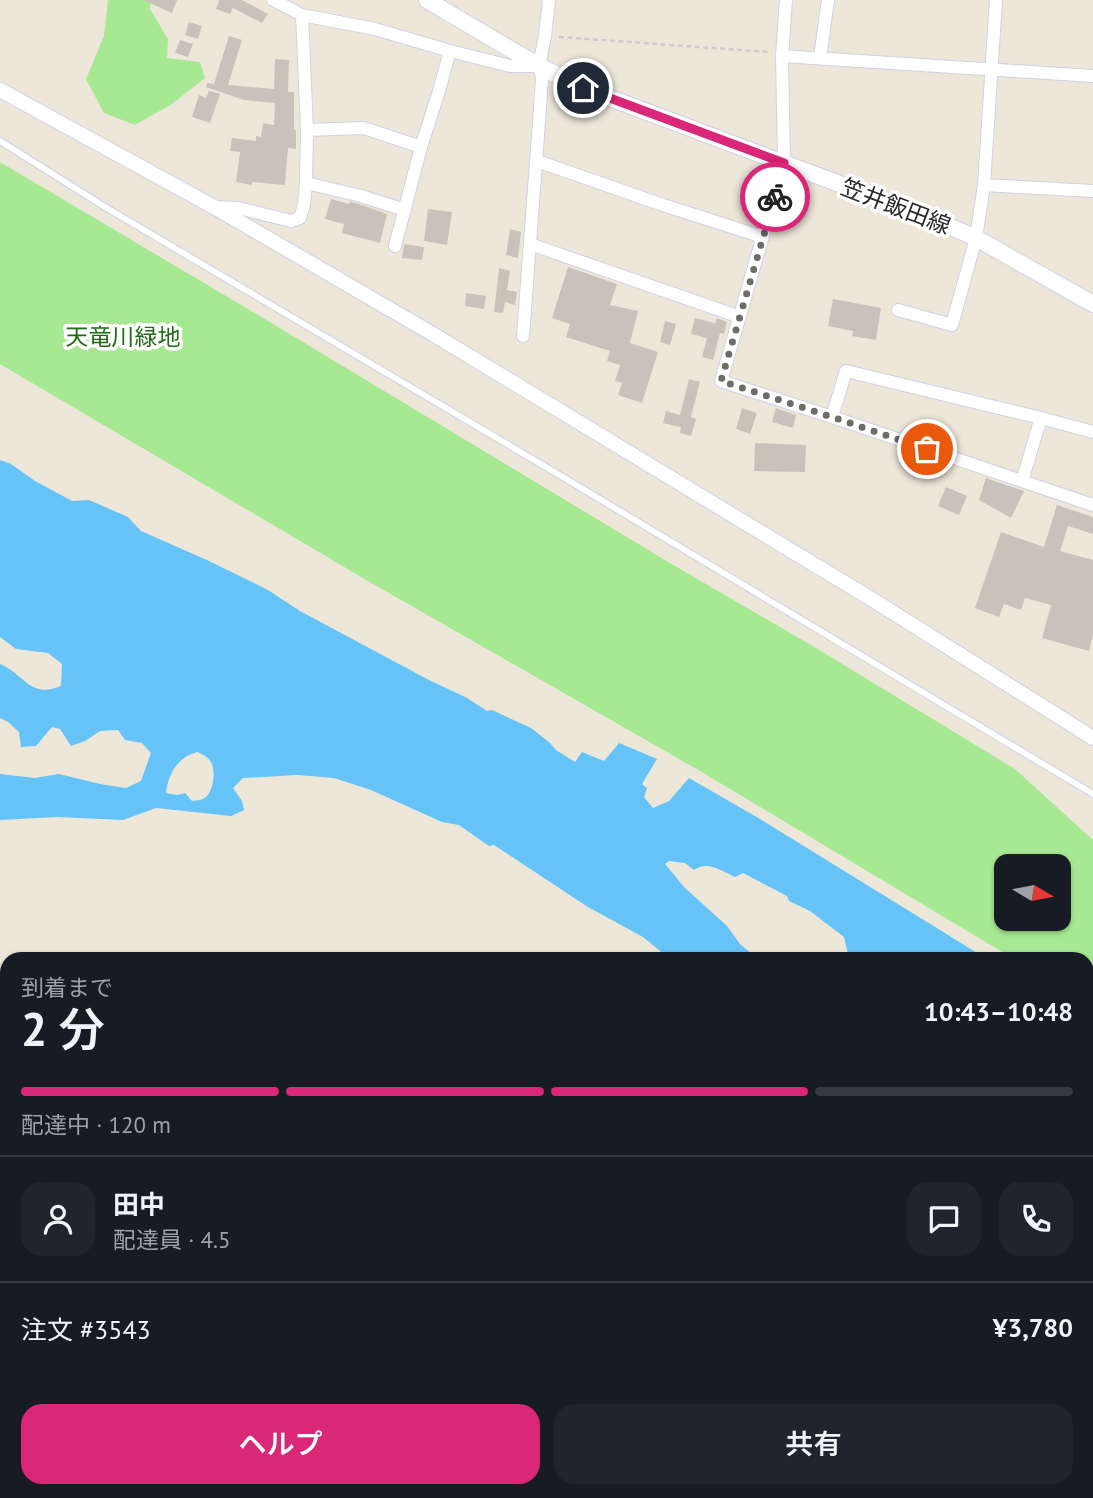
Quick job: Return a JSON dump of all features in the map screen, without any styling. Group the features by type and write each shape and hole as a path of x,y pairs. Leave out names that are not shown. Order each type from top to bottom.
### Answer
{"main road":[{"name":"笠井飯田線","path":"427,0 583,88 928,217 976,238 1093,304"}],"street":[{"path":"273,0 302,15 375,29 510,66 539,65"},
{"path":"523,336 542,78 539,65 549,0"},
{"path":"786,0 782,54 784,163 721,381 1093,505"},
{"path":"820,58 828,0"},
{"path":"898,310 952,325 976,238 984,185 996,0"},
{"path":"214,207 238,208 291,221 300,218 306,183 307,130 302,15"},
{"path":"395,246 450,51"},
{"path":"782,54 1093,76"},
{"path":"0,90 214,207 430,333 873,600 1093,738"},
{"path":"307,130 364,128 421,147"},
{"path":"537,161 763,237"},
{"path":"306,183 404,210"},
{"path":"984,185 1093,191"},
{"path":"530,244 740,317"},
{"path":"832,417 845,371 1093,432"},
{"path":"1022,481 1041,418"}],"lane":[{"path":"0,141 1093,794"}],"path":[{"path":"545,36 782,54"}],"green space":[{"path":"108,0 151,0 150,9 168,39 167,58 200,62 205,78 172,104 135,125 104,113 86,79 104,36"},
{"name":"天竜川緑地","path":"0,162 1015,769 1093,840 1093,952 1002,952 700,771 368,581 0,364"}],"water":[{"path":"0,460 72,501 89,500 128,517 141,531 268,590 300,611 487,711 492,710 531,728 556,750 575,762 582,752 604,761 619,743 657,759 642,784 647,788 644,797 653,808 669,801 689,778 976,952 848,952 844,937 810,911 743,873 735,877 714,868 704,866 694,870 685,863 669,861 665,864 684,887 727,926 750,952 661,952 643,937 588,907 459,825 442,822 371,790 334,778 297,775 243,778 233,788 242,801 244,810 231,816 156,808 123,820 57,817 0,820 0,774 35,778 59,774 126,788 141,781 151,753 142,743 125,740 118,730 100,731 71,746 60,729 52,727 36,746 21,747 19,732 0,718 0,664 34,687 50,689 61,686 62,664 48,653 16,649 0,637","holes":["197,752 213,766 214,776 207,796 192,801 185,793 166,793 169,779 179,762"]}],"building":[{"path":"143,0 177,0 172,13"},
{"path":"218,0 242,0 268,14 262,23 233,8 230,14 216,9"},
{"path":"189,22 202,26 198,39 185,35"},
{"path":"229,36 242,40 228,85 274,89 275,59 289,60 288,92 294,92 296,149 288,148 285,185 236,182 240,152 230,151 232,138 256,141 256,136 261,137 263,123 274,125 275,103 244,100 206,87 207,83 214,84"},
{"path":"180,40 193,44 188,57 175,53"},
{"path":"209,91 220,94 210,123 192,117 199,95 206,98"},
{"path":"331,199 359,204 387,214 380,243 342,233 344,224 325,219"},
{"path":"428,209 452,212 447,245 424,241"},
{"path":"510,229 521,232 518,258 506,255"},
{"path":"404,244 424,247 422,260 402,258"},
{"path":"568,267 617,284 610,305 638,311 630,343 658,352 642,403 618,395 622,383 615,381 620,365 607,361 610,351 566,337 570,324 552,318"},
{"path":"499,268 510,271 507,290 517,292 515,305 505,302 503,313 494,312"},
{"path":"466,293 486,296 484,309 465,306"},
{"path":"833,299 881,308 876,340 852,336 853,331 828,326"},
{"path":"695,318 715,323 717,318 727,322 724,334 720,333 713,360 702,357 707,338 691,334"},
{"path":"665,321 676,324 670,345 660,342"},
{"path":"689,379 700,382 691,417 696,419 691,436 680,433 681,427 663,423 666,411 680,415"},
{"path":"742,408 757,413 750,434 736,429"},
{"path":"776,408 796,415 793,428 772,422"},
{"path":"755,443 806,445 805,472 754,471"},
{"path":"986,478 1024,491 1011,518 979,500"},
{"path":"946,487 967,496 959,515 938,506"},
{"path":"1057,505 1093,517 1093,534 1068,526 1060,551 1093,560 1093,634 1089,651 1042,638 1051,605 1025,598 1021,610 1004,604 999,617 975,608 1001,532 1044,547"}],"way so far":[{"path":"775,197 721,381 927,449"}],"route":[{"path":"583,88 784,163 775,197"}]}
